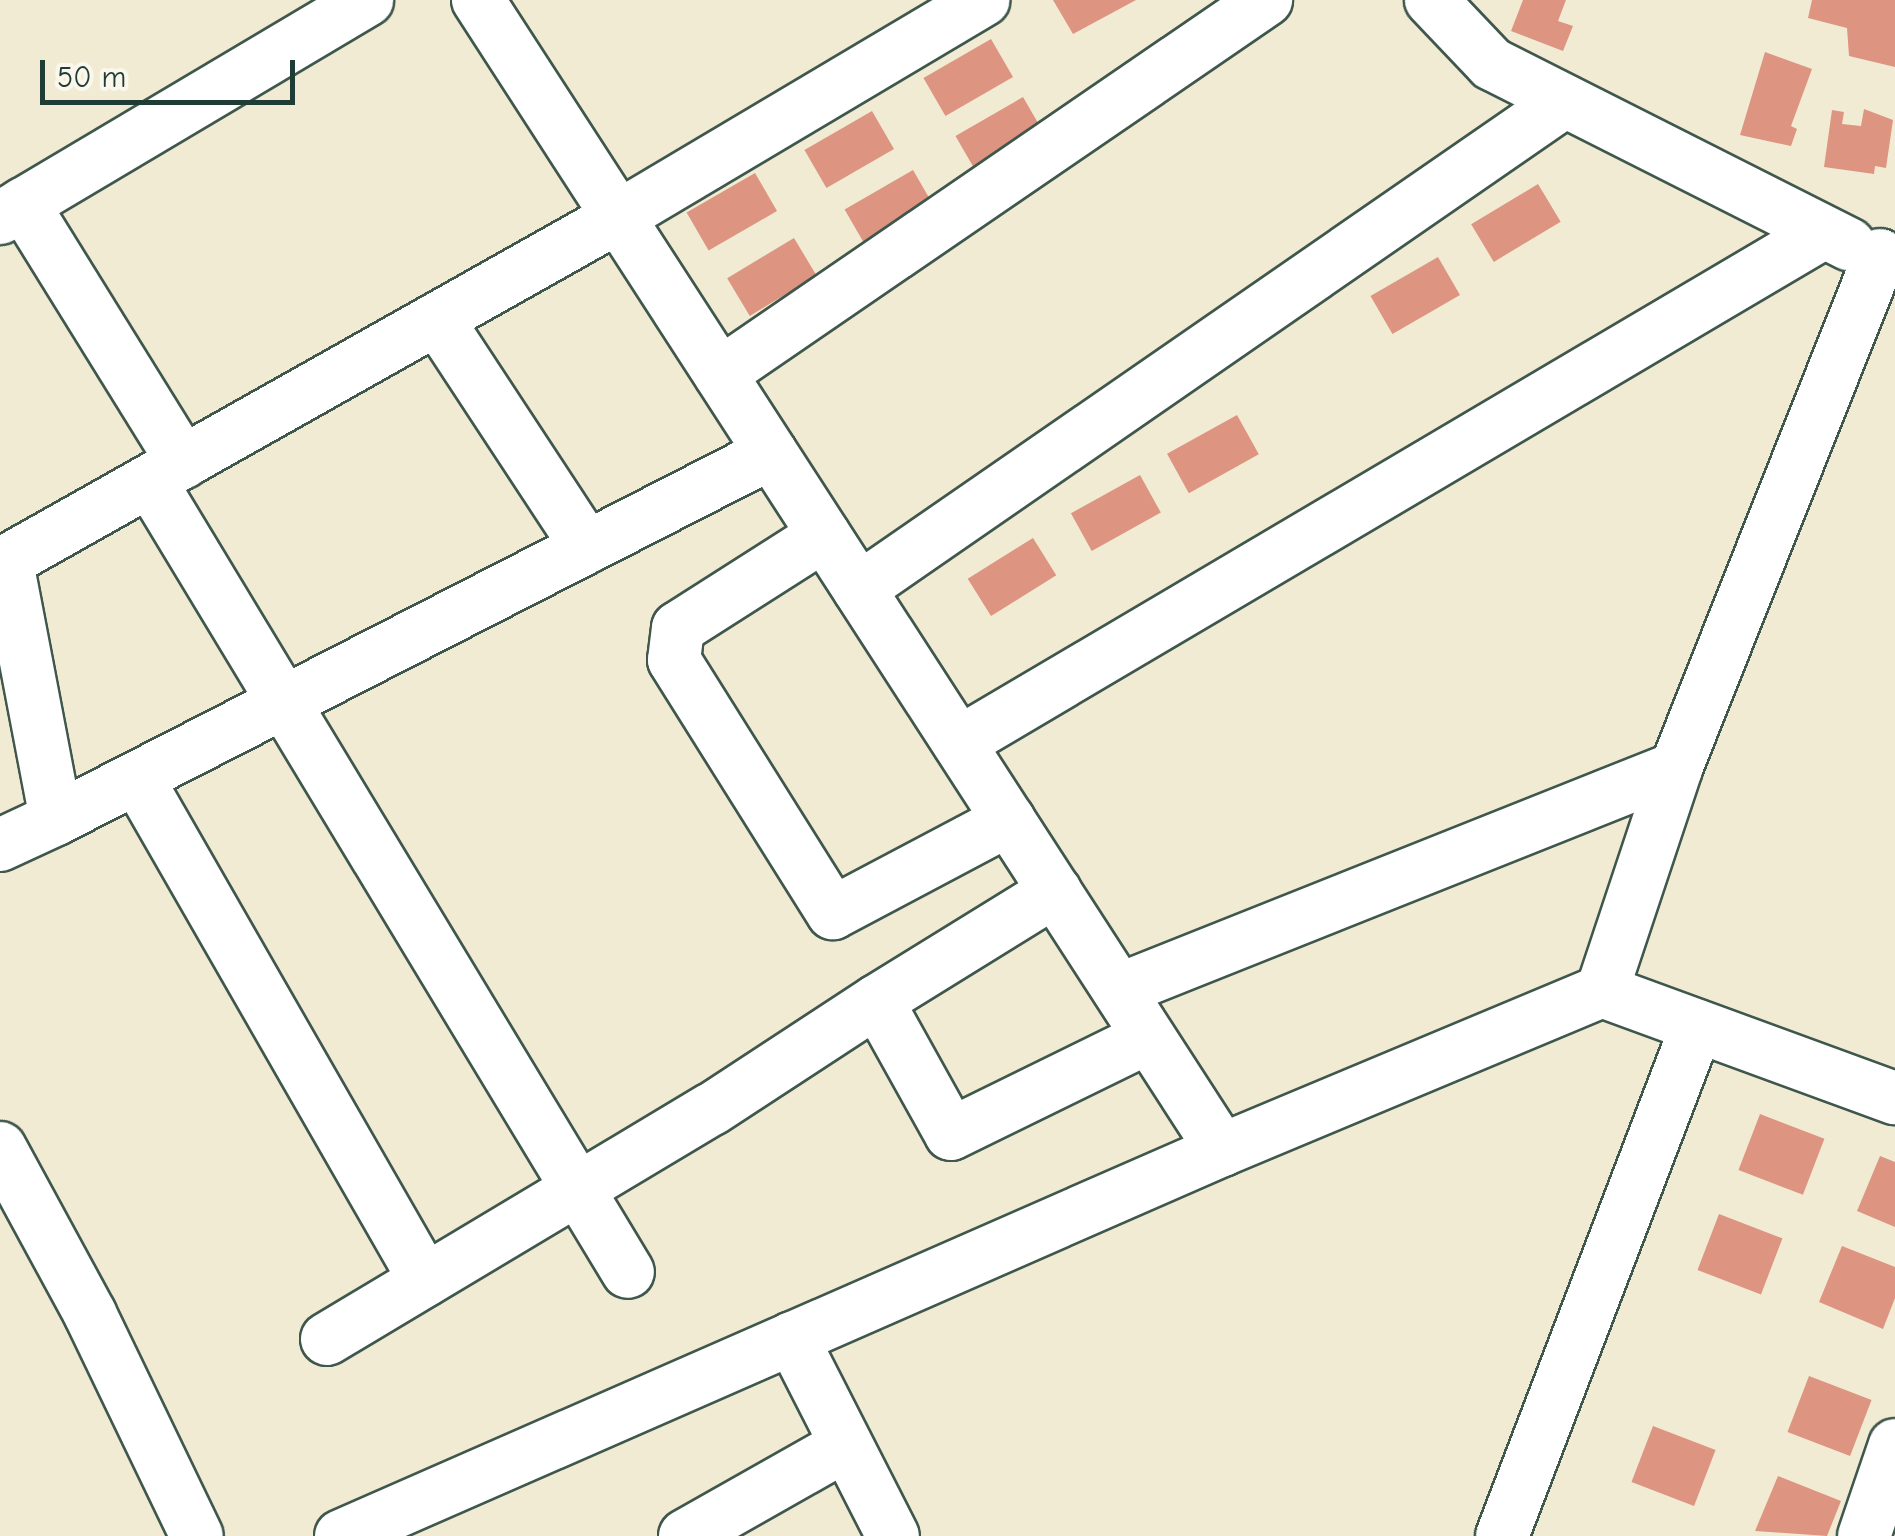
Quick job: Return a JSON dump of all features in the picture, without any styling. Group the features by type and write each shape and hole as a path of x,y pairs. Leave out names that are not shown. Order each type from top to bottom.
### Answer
{"street":[{"path":"368,0 11,211 166,472 283,703 628,1272"},
{"path":"478,0 1222,1150"},
{"path":"56,819 8,561 618,217 984,0"},
{"path":"720,374 1266,0"},
{"path":"1431,0 1492,64 1822,234 1887,257 1676,768 1602,991"},
{"path":"859,589 1564,101"},
{"path":"959,743 1822,234"},
{"path":"437,319 587,548"},
{"path":"0,844 137,778 771,453"},
{"path":"824,535 678,628 674,660 833,912 1009,820"},
{"path":"1119,990 1676,768"},
{"path":"137,778 425,1280"},
{"path":"327,1339 1055,891"},
{"path":"340,1536 445,1515 792,1338 1222,1150 1602,991 1895,1098"},
{"path":"877,1000 951,1134 1149,1037"},
{"path":"1502,1536 1697,1026"},
{"path":"0,1148 90,1314 197,1536"},
{"path":"0,1219 168,1536"},
{"path":"792,1338 893,1536"},
{"path":"684,1536 846,1445"},
{"path":"1864,1536 1895,1445"}],"building":[{"path":"1053,0 1136,0 1073,34"},
{"path":"1523,0 1566,0 1558,21 1573,26 1563,51 1511,31"},
{"path":"1812,0 1895,0 1895,67 1849,56 1847,28 1808,18"},
{"path":"991,39 1013,77 945,116 923,78"},
{"path":"1765,52 1812,69 1791,126 1797,129 1791,146 1740,135"},
{"path":"1023,97 1045,135 977,174 955,136"},
{"path":"1864,109 1893,120 1886,168 1875,166 1874,174 1824,167 1832,110 1844,112 1842,124 1861,126"},
{"path":"872,111 894,149 826,188 804,150"},
{"path":"913,170 935,208 867,248 845,210"},
{"path":"755,173 777,211 709,251 687,212"},
{"path":"1538,184 1561,222 1494,262 1471,224"},
{"path":"794,238 817,276 750,316 727,278"},
{"path":"1438,257 1460,295 1392,334 1370,296"},
{"path":"1237,415 1259,454 1189,493 1167,454"},
{"path":"1140,475 1161,513 1092,551 1071,513"},
{"path":"1033,538 1056,575 991,616 968,579"},
{"path":"1760,1114 1824,1139 1803,1195 1738,1170"},
{"path":"1880,1156 1895,1162 1895,1227 1857,1211"},
{"path":"1719,1214 1782,1238 1761,1294 1697,1270"},
{"path":"1842,1246 1895,1267 1895,1298 1883,1329 1819,1302"},
{"path":"1809,1376 1872,1400 1850,1456 1787,1432"},
{"path":"1653,1426 1716,1450 1694,1506 1631,1482"},
{"path":"1778,1476 1841,1501 1827,1536 1755,1531"}]}
